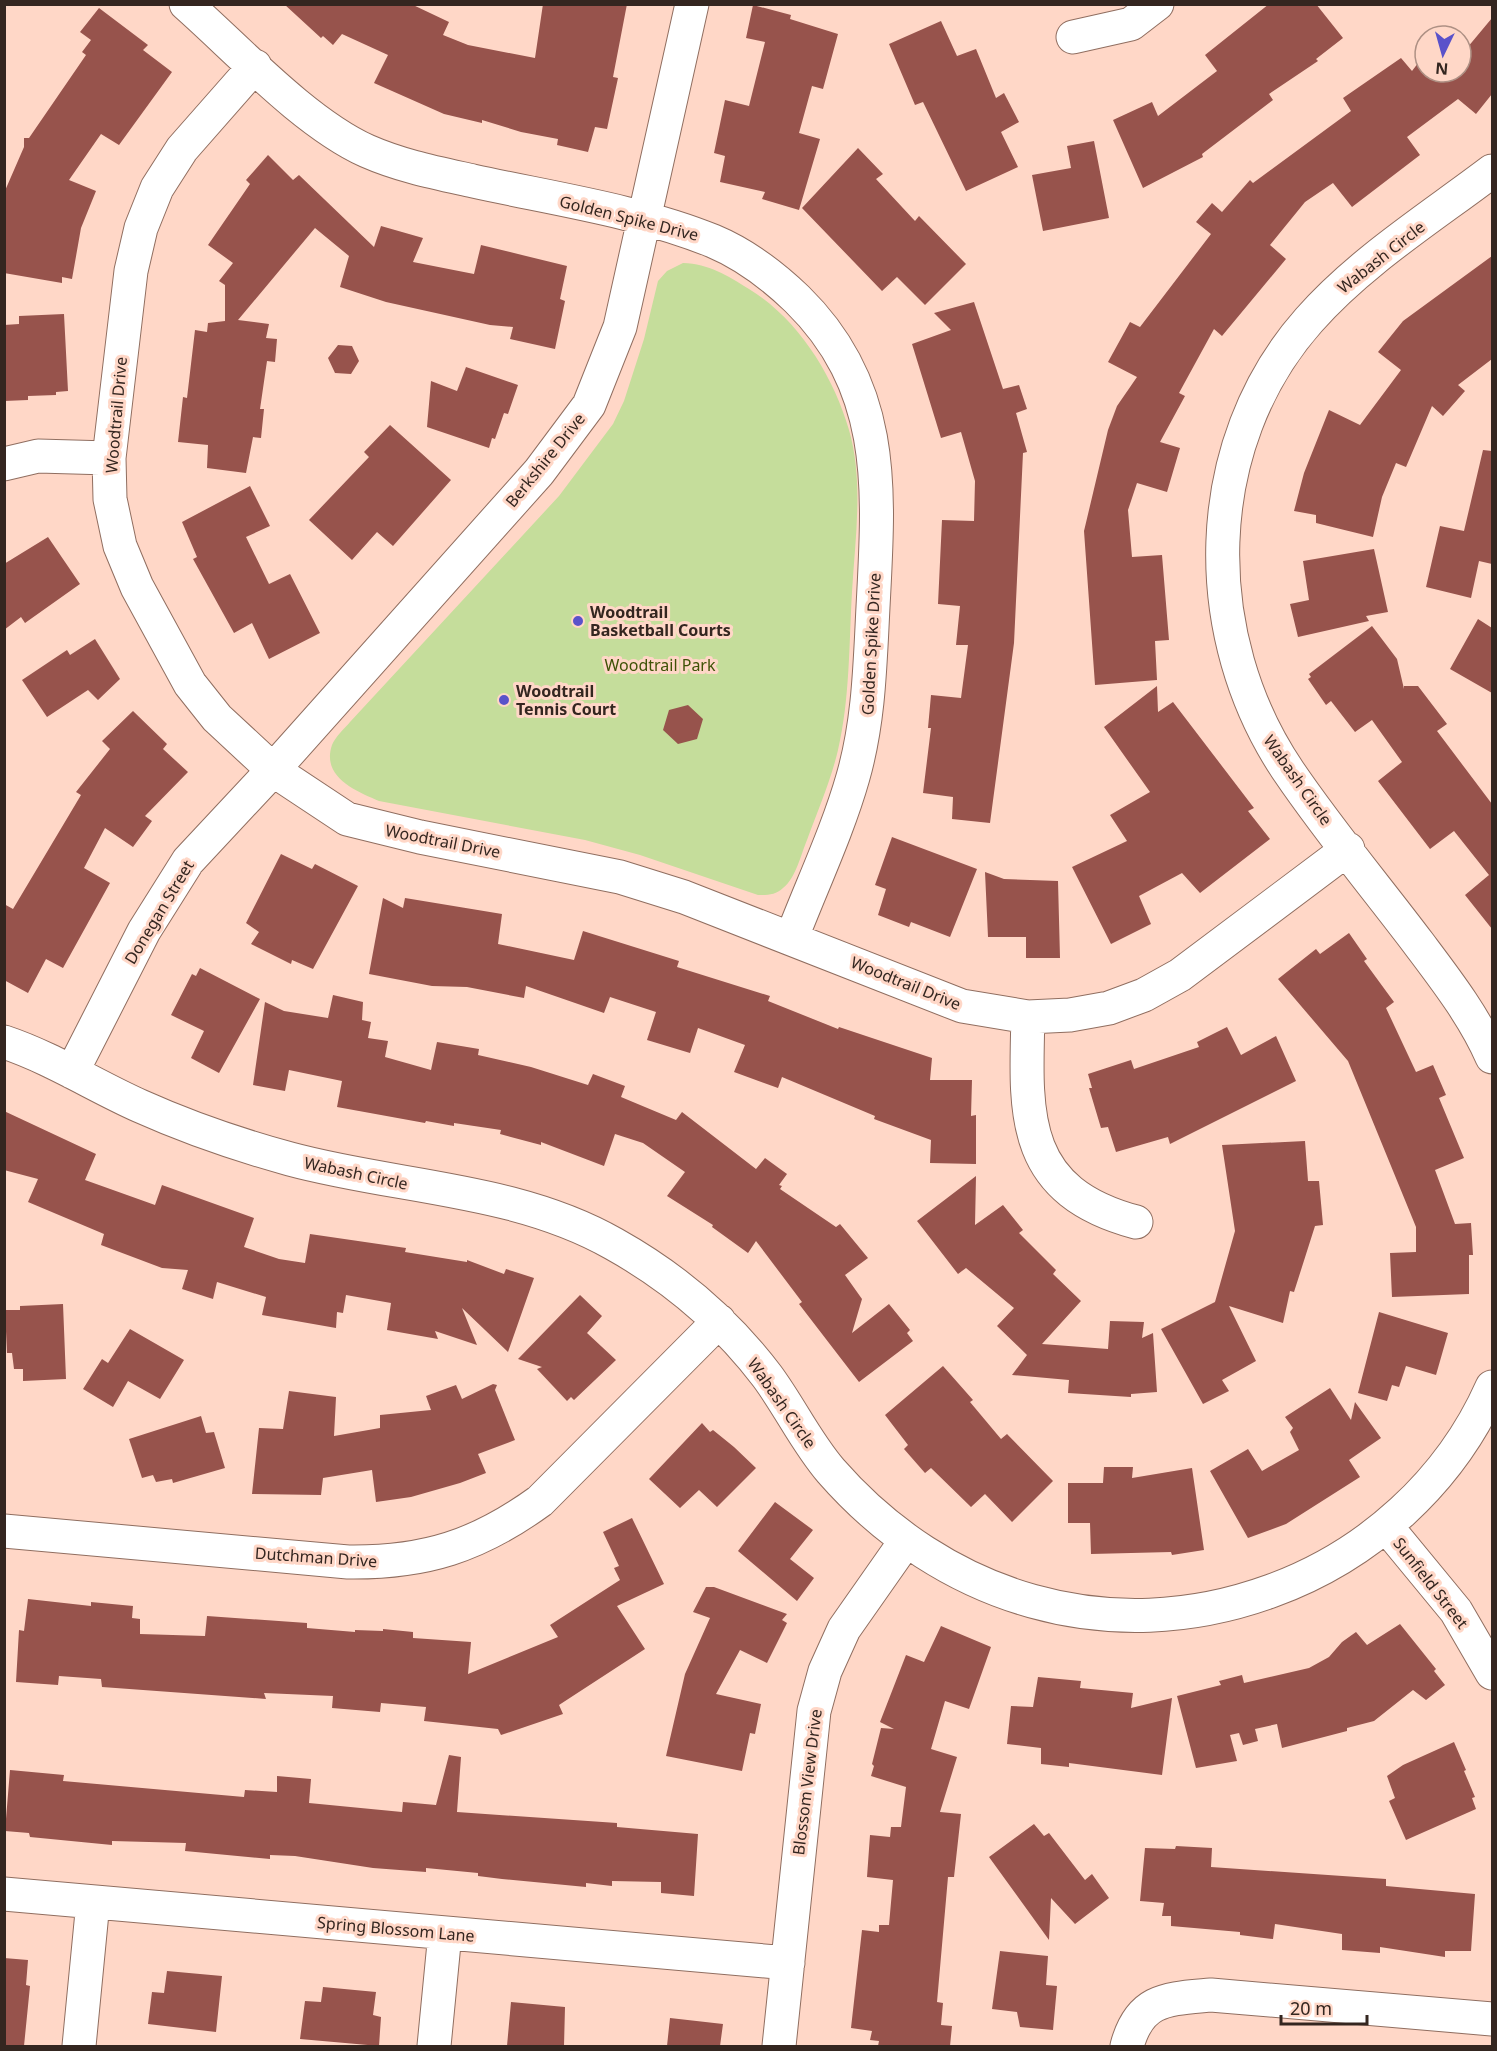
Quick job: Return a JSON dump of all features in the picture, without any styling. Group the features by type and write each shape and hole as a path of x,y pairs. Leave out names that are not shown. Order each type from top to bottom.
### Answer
{"street":[{"name":"Golden Spike Drive","path":"186,4 330,130 366,150 408,166 645,219 696,234 735,252 772,276 830,337 852,373 867,415 873,440 878,488 867,720 852,780 792,937"},
{"name":"Berkshire Drive","path":"273,770 539,472 589,405 620,327 692,4"},
{"path":"1073,37 1131,24 1157,4"},
{"name":"Woodtrail Drive","path":"255,66 182,149 157,188 141,228 131,272 109,458 110,499 120,546 137,587 190,684 217,718 273,770 328,808 363,824 620,876 792,937 962,1006 1028,1017 1070,1015 1109,1008 1144,995 1180,975 1348,849"},
{"name":"Wabash Circle","path":"1490,1044 1458,995 1278,755 1263,729 1240,676 1226,621 1221,566 1224,515 1234,462 1251,414 1272,374 1307,322 1345,283 1492,171"},
{"path":"4,464 38,456 109,458"},
{"name":"Donegan Street","path":"72,1072 144,931 188,861 273,770"},
{"path":"1028,1017 1026,1090 1028,1117 1037,1146 1056,1176 1080,1199 1110,1215 1136,1222"},
{"name":"Wabash Circle","path":"4,1041 151,1110 216,1137 361,1175 509,1203 560,1218 611,1242 661,1272 719,1321 767,1376 828,1468 868,1511 905,1542 950,1569 1008,1594 1069,1610 1149,1616 1193,1612 1244,1601 1297,1582 1346,1555 1386,1526 1424,1491 1455,1452 1483,1409 1492,1387"},
{"name":"Dutchman Drive","path":"4,1531 348,1562 388,1562 427,1556 470,1543 509,1523 540,1500 719,1321"},
{"name":"Sunfield Street","path":"1386,1526 1456,1611 1492,1673"},
{"name":"Blossom View Drive","path":"779,2046 814,1711 822,1681 844,1629 905,1542"},
{"name":"Spring Blossom Lane","path":"4,1894 788,1964"},
{"path":"79,2046 93,1902"},
{"path":"434,2046 445,1933"},
{"path":"1127,2046 1132,2028 1148,2007 1168,1999 1211,1995 1492,2019"}],"green space":[{"name":"Woodtrail Park","path":"683,263 710,268 749,289 767,301 798,332 834,389 854,450 857,511 848,671 842,730 828,784 795,872 788,884 768,895 758,895 640,855 585,840 379,801 351,787 336,774 331,766 330,756 335,739 559,496 613,424 624,401 644,339 658,281 667,271"}],"building":[{"path":"284,4 411,4 449,22 443,35 468,45 535,58 543,4 627,4 613,77 618,78 607,129 595,127 588,152 557,145 558,139 521,132 482,120 482,123 444,114 374,83 388,55 342,34 333,45 323,36 321,38"},
{"path":"1269,4 1316,4 1343,38 1316,59 1318,61 1269,94 1273,100 1202,154 1203,157 1143,188 1113,120 1152,102 1158,116 1217,71 1205,55"},
{"path":"753,5 791,15 790,19 838,34 823,89 812,86 799,133 820,139 799,210 762,199 765,192 720,182 725,156 714,153 725,100 749,106 765,42 746,38"},
{"path":"99,8 148,45 143,50 172,72 119,145 101,134 69,180 96,191 81,228 72,279 62,277 62,283 4,273 4,193 24,147 24,138 29,138 86,55 82,52 91,40 80,32"},
{"path":"1492,18 1492,94 1476,114 1458,99 1407,137 1420,155 1352,207 1333,183 1305,202 1270,245 1286,259 1222,336 1214,329 1179,393 1185,396 1160,442 1180,448 1167,492 1137,483 1128,510 1132,557 1162,555 1169,640 1155,641 1157,680 1095,685 1084,531 1108,430 1117,406 1137,377 1108,362 1130,322 1140,327 1211,234 1196,222 1212,203 1222,212 1250,180 1253,183 1351,111 1343,98 1401,58 1413,70 1413,84 1473,84 1473,41"},
{"path":"941,21 957,56 976,49 996,98 1004,93 1019,122 1001,132 1018,167 966,191 923,102 915,105 889,44"},
{"path":"1094,141 1109,218 1043,231 1032,175 1071,168 1067,146"},
{"path":"858,148 883,174 876,179 915,221 919,216 966,264 925,305 897,277 882,291 802,208"},
{"path":"268,155 293,180 299,175 374,247 381,226 423,238 413,262 474,274 481,245 567,266 560,299 565,301 555,349 510,339 513,327 490,325 386,302 340,287 349,256 315,228 238,320 269,324 266,338 277,339 275,362 267,361 260,409 264,409 261,438 253,437 246,473 207,468 208,445 178,442 183,397 187,398 195,330 207,332 208,323 225,321 225,285 219,281 233,263 208,245 250,184 246,180"},
{"path":"1492,256 1492,359 1458,385 1465,391 1443,416 1432,406 1406,467 1396,463 1382,497 1373,537 1316,523 1316,515 1294,511 1304,473 1329,410 1360,425 1401,370 1378,352 1403,321"},
{"path":"974,302 1003,389 1019,385 1027,409 1016,413 1027,452 1023,453 1014,643 990,823 952,819 953,797 923,793 931,728 928,728 931,695 961,698 968,645 956,645 960,606 938,604 942,520 974,521 975,481 961,432 941,438 912,344 951,330 934,313"},
{"path":"64,314 68,391 56,392 56,395 28,396 28,400 4,401 4,325 19,324 19,316"},
{"path":"338,345 352,346 359,361 351,374 335,373 328,358"},
{"path":"466,367 518,385 508,414 504,413 495,439 492,438 489,448 427,427 431,381 457,391"},
{"path":"390,425 451,480 393,546 377,532 352,560 309,520 369,457 364,452"},
{"path":"1483,450 1492,451 1492,564 1479,561 1471,598 1426,587 1440,526 1464,531"},
{"path":"250,486 270,526 246,537 269,584 290,574 320,633 269,659 252,623 234,633 193,559 197,557 182,522"},
{"path":"48,537 80,584 25,623 21,617 4,630 4,564"},
{"path":"1374,549 1388,612 1366,616 1369,621 1298,637 1290,604 1309,600 1303,561"},
{"path":"1478,619 1492,628 1492,693 1450,669"},
{"path":"1372,626 1397,659 1404,689 1404,686 1418,686 1447,724 1437,731 1492,804 1492,929 1465,895 1489,875 1454,831 1430,849 1378,781 1402,762 1372,720 1355,732 1331,701 1326,705 1308,679 1311,677 1309,674"},
{"path":"95,639 120,679 98,700 88,690 47,717 22,680 67,650 70,655"},
{"path":"1157,686 1158,712 1173,702 1254,808 1248,811 1270,839 1200,893 1182,873 1139,896 1151,924 1111,944 1072,867 1127,841 1110,815 1150,792 1104,727"},
{"path":"688,705 703,719 697,739 678,744 663,730 669,710"},
{"path":"133,711 167,744 163,749 188,772 145,816 152,821 133,847 105,828 84,868 110,883 63,968 46,959 28,993 4,980 4,904 13,909 81,795 76,792 110,749 102,741"},
{"path":"892,837 977,869 950,937 911,922 909,927 878,915 886,889 875,885"},
{"path":"281,854 312,869 315,864 358,886 313,969 292,960 291,964 251,944 259,932 246,923"},
{"path":"985,872 1004,879 1058,881 1060,958 1026,958 1026,937 988,937"},
{"path":"383,898 403,908 405,898 502,914 498,944 574,960 583,931 679,961 677,967 770,996 768,1001 838,1029 839,1027 932,1058 930,1080 972,1080 971,1116 976,1115 976,1164 930,1163 931,1140 874,1119 875,1116 782,1077 778,1088 734,1072 745,1045 698,1028 690,1053 647,1040 656,1012 610,997 604,1013 526,986 524,998 467,987 432,986 369,974"},
{"path":"1349,933 1367,959 1364,961 1394,1002 1386,1008 1416,1072 1433,1065 1446,1095 1439,1098 1464,1158 1435,1170 1455,1224 1471,1223 1473,1255 1469,1255 1469,1294 1392,1297 1390,1253 1416,1252 1416,1227 1348,1061 1278,979 1316,949 1320,954"},
{"path":"200,968 260,999 219,1073 191,1058 204,1031 171,1015 192,974 196,976"},
{"path":"333,995 363,1002 362,1020 371,1022 368,1038 388,1041 385,1057 431,1070 437,1042 479,1049 478,1055 531,1067 588,1085 593,1074 625,1086 621,1097 676,1120 682,1112 756,1169 765,1158 787,1174 779,1185 782,1186 780,1189 836,1227 840,1224 868,1258 845,1275 862,1299 852,1333 889,1304 910,1330 907,1333 913,1341 859,1382 799,1304 802,1302 756,1241 748,1253 712,1227 713,1225 667,1196 685,1172 643,1143 615,1134 604,1166 541,1142 541,1145 500,1134 501,1130 454,1123 454,1126 426,1121 425,1123 337,1107 342,1081 289,1070 285,1091 253,1085 265,1002 284,1011 328,1018"},
{"path":"1227,1027 1241,1055 1276,1036 1296,1081 1170,1144 1168,1137 1116,1152 1108,1127 1101,1128 1089,1088 1092,1088 1088,1074 1131,1060 1134,1069 1199,1047 1197,1042"},
{"path":"4,1111 96,1154 85,1180 155,1205 162,1185 254,1218 244,1247 279,1259 305,1263 310,1234 406,1248 405,1252 467,1262 467,1260 504,1274 506,1269 534,1278 508,1352 462,1308 477,1345 435,1331 438,1339 387,1330 391,1303 346,1295 343,1313 337,1312 336,1328 262,1315 266,1297 217,1282 213,1299 182,1289 188,1270 162,1268 101,1245 104,1234 28,1202 38,1179 4,1170"},
{"path":"1305,1141 1308,1181 1319,1181 1323,1225 1315,1226 1294,1292 1290,1291 1283,1323 1229,1306 1256,1361 1222,1380 1229,1391 1203,1404 1161,1329 1215,1302 1235,1231 1222,1145"},
{"path":"976,1176 975,1225 1003,1205 1023,1230 1019,1233 1056,1270 1053,1274 1081,1301 1042,1344 1108,1349 1110,1321 1144,1322 1142,1338 1153,1333 1157,1392 1131,1394 1131,1397 1068,1393 1069,1380 1012,1375 1027,1355 997,1326 1014,1308 966,1268 958,1274 917,1221"},
{"path":"580,1295 602,1316 587,1333 616,1360 574,1400 571,1397 567,1401 537,1369 542,1367 518,1359"},
{"path":"63,1304 66,1379 23,1381 23,1369 14,1369 12,1353 7,1353 5,1310 20,1310 20,1306"},
{"path":"1379,1312 1448,1333 1436,1375 1406,1366 1399,1387 1392,1385 1387,1401 1358,1393"},
{"path":"130,1329 184,1360 160,1399 128,1381 113,1407 83,1389 102,1359 108,1363"},
{"path":"943,1366 973,1400 970,1402 1001,1439 1007,1434 1053,1481 1012,1522 985,1494 971,1507 931,1468 925,1473 904,1449 908,1445 885,1415"},
{"path":"493,1384 497,1385 495,1390 515,1440 478,1454 486,1473 411,1497 376,1502 372,1470 323,1478 321,1495 252,1494 259,1428 283,1429 289,1391 336,1397 334,1436 380,1428 380,1415 431,1410 426,1396 456,1385 462,1399"},
{"path":"1330,1388 1351,1420 1355,1402 1381,1438 1349,1460 1360,1477 1286,1524 1248,1538 1210,1471 1248,1449 1262,1471 1299,1450 1290,1432 1293,1428 1285,1417"},
{"path":"201,1416 206,1433 214,1432 225,1468 173,1483 172,1479 156,1482 153,1475 142,1478 129,1439"},
{"path":"702,1423 710,1432 713,1430 734,1447 756,1468 717,1507 699,1490 680,1508 649,1479"},
{"path":"1104,1467 1133,1467 1132,1478 1192,1468 1204,1550 1172,1555 1171,1552 1091,1554 1090,1523 1068,1523 1068,1483 1103,1483"},
{"path":"775,1502 813,1530 790,1559 814,1578 797,1601 738,1551"},
{"path":"632,1518 664,1584 617,1606 645,1649 559,1705 563,1714 501,1735 498,1729 424,1721 426,1707 381,1703 380,1712 332,1708 333,1696 264,1693 266,1699 102,1687 101,1679 59,1676 58,1685 16,1682 19,1630 24,1631 28,1599 91,1606 91,1602 133,1606 132,1618 140,1619 140,1634 205,1636 207,1616 307,1623 307,1628 355,1632 355,1630 383,1631 383,1629 413,1632 413,1638 471,1642 468,1674 558,1637 550,1625 620,1580 614,1568 619,1566 603,1532"},
{"path":"706,1587 714,1587 787,1614 782,1620 787,1623 767,1663 740,1650 716,1694 761,1704 755,1734 750,1733 742,1771 666,1756 685,1674 710,1618 693,1612"},
{"path":"1400,1624 1436,1669 1434,1671 1445,1685 1426,1700 1413,1690 1374,1721 1347,1728 1347,1731 1282,1748 1277,1724 1255,1729 1258,1741 1243,1745 1239,1733 1230,1735 1237,1761 1196,1768 1177,1696 1221,1685 1219,1681 1242,1675 1244,1683 1309,1668 1329,1657 1342,1642 1356,1632 1367,1645"},
{"path":"941,1626 991,1647 969,1709 945,1701 931,1749 957,1757 940,1812 961,1814 954,1877 948,1877 937,2002 943,2003 941,2025 952,2026 950,2046 878,2046 879,2041 870,2040 872,2031 851,2028 862,1930 879,1932 879,1925 889,1925 893,1880 867,1877 870,1835 890,1837 891,1827 901,1827 906,1787 871,1776 874,1766 872,1764 881,1728 894,1729 880,1722 906,1655 924,1662"},
{"path":"1038,1677 1081,1681 1080,1688 1133,1693 1131,1708 1172,1698 1162,1775 1069,1763 1069,1767 1041,1764 1041,1748 1007,1744 1011,1706 1033,1707"},
{"path":"1454,1742 1475,1797 1472,1798 1476,1809 1406,1840 1389,1801 1395,1798 1387,1776 1403,1765"},
{"path":"449,1755 461,1757 457,1812 617,1823 617,1827 698,1834 694,1896 661,1893 661,1882 612,1881 612,1886 586,1883 586,1887 502,1879 478,1876 478,1873 426,1868 426,1872 373,1868 295,1856 270,1855 270,1859 185,1851 186,1843 112,1841 112,1845 30,1837 29,1833 5,1831 10,1770 64,1775 63,1781 244,1797 245,1790 277,1792 277,1776 311,1779 309,1803 402,1812 403,1802 436,1805"},
{"path":"1034,1824 1044,1836 1049,1833 1085,1880 1092,1874 1109,1898 1075,1924 1051,1898 1049,1940 989,1857"},
{"path":"1176,1846 1212,1848 1211,1867 1386,1879 1386,1886 1475,1894 1471,1951 1445,1951 1445,1957 1380,1947 1380,1953 1342,1950 1342,1934 1275,1924 1273,1939 1240,1935 1240,1932 1171,1926 1171,1916 1162,1916 1164,1903 1140,1901 1145,1848 1175,1849"},
{"path":"1000,1951 1048,1956 1046,1985 1057,1986 1053,2030 1020,2027 1017,2012 992,2009"},
{"path":"4,1958 28,1960 26,1985 30,1986 24,2046 4,2046"},
{"path":"167,1971 222,1976 216,2032 148,2024 152,1992 164,1993"},
{"path":"323,1987 376,1992 373,2015 381,2017 379,2046 300,2039 305,2001 321,2002"},
{"path":"511,2002 565,2007 564,2046 507,2046"},
{"path":"670,2018 723,2024 720,2046 667,2046"}],"place":[{"name":"Woodtrail Basketball Courts","path":"578,621"},
{"name":"Woodtrail Tennis Court","path":"504,700"}]}
